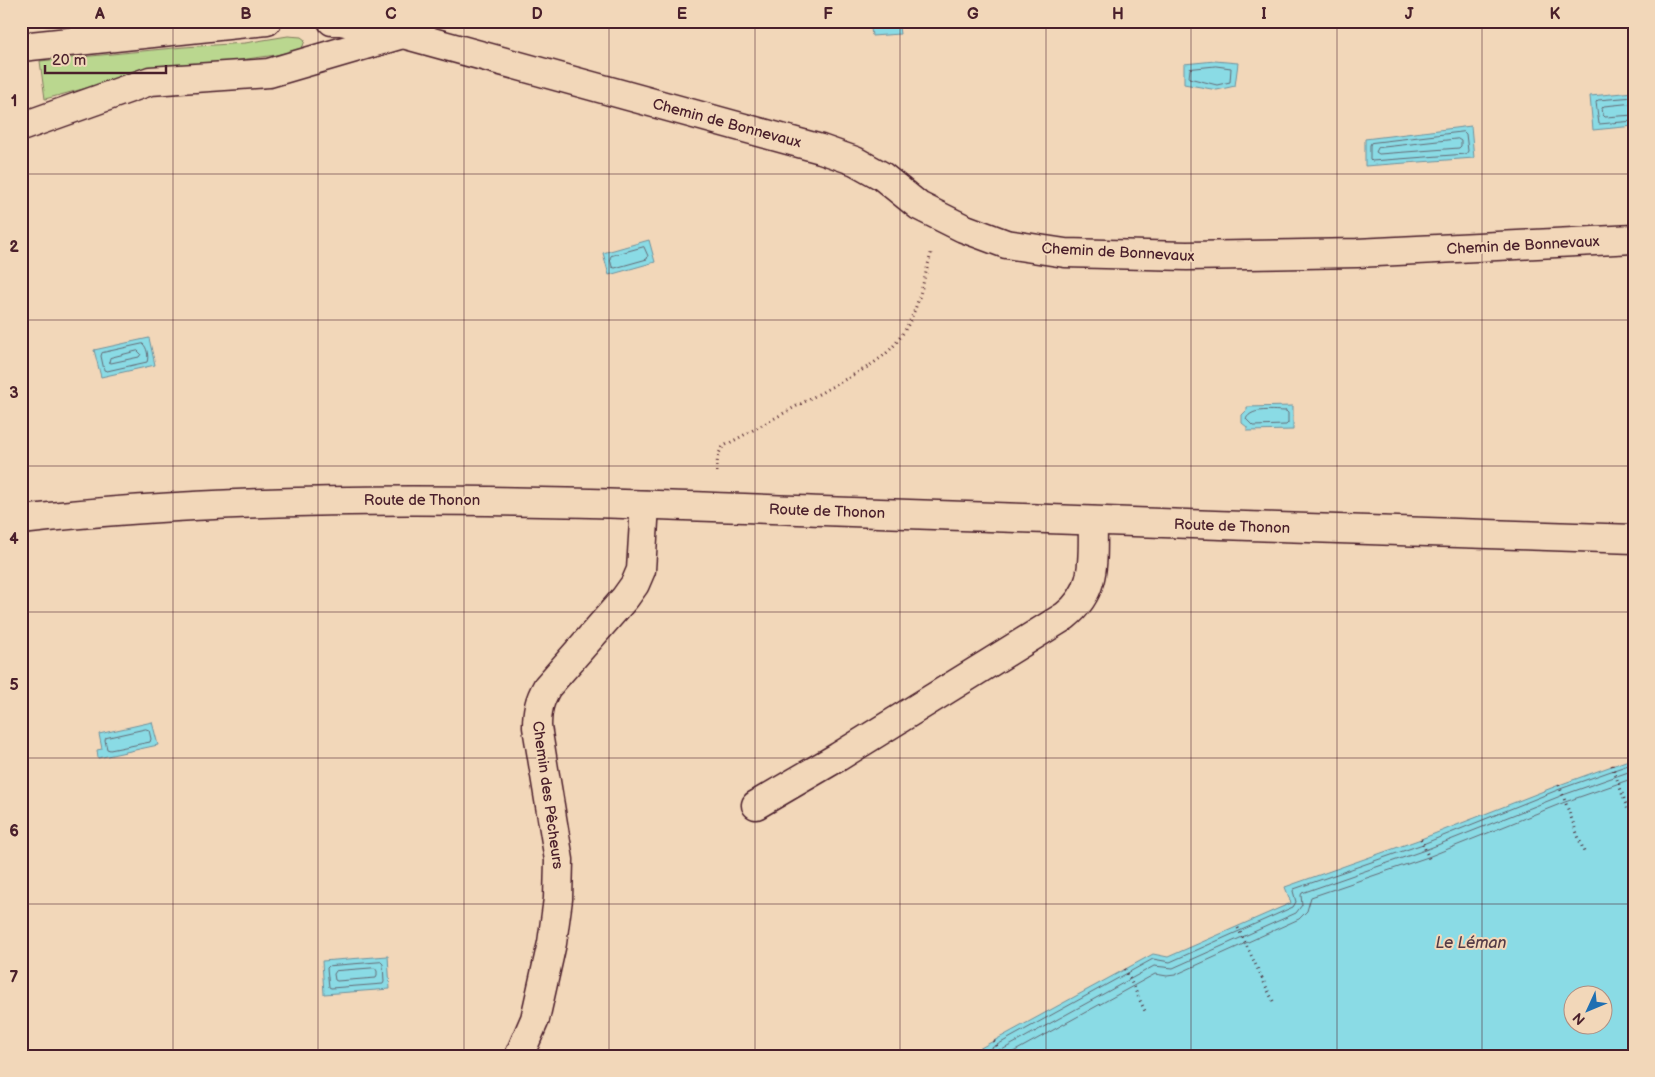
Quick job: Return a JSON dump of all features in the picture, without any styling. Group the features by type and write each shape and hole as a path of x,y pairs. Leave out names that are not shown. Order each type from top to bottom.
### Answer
{"street":[{"path":"21,47 267,21"},
{"name":"Chemin de Bonnevaux","path":"332,21 412,28 821,149 855,161 882,176 919,206 940,218 1006,244 1065,252 1187,256 1358,253 1634,239"},
{"path":"21,127 150,81 269,72 412,28"},
{"name":"Route de Thonon","path":"21,520 153,508 286,501 446,500 716,507 1634,540"},
{"name":"Chemin des Pêcheurs","path":"519,1056 535,1019 552,942 558,899 559,860 538,736 537,712 539,701 547,687 635,584 641,570 645,505"},
{"path":"756,805 846,752 1076,608 1090,584 1093,521"}],"path":[{"path":"716,507 718,457 724,446 866,368 883,356 898,341 909,323 917,304 940,218"},
{"path":"1612,765 1628,810 1634,808"},
{"path":"1559,785 1584,852"},
{"path":"1421,839 1430,861"},
{"path":"1238,928 1274,1003"},
{"path":"1125,969 1146,1013"},
{"path":"994,1041 1002,1056"}],"green space":[{"path":"288,36 301,37 305,40 303,46 299,50 276,55 124,78 45,99 40,61 245,43"}],"water":[{"path":"870,21 898,21 900,34 872,36"},
{"path":"1215,61 1238,63 1235,86 1217,90 1184,84 1184,64"},
{"path":"1634,92 1634,126 1593,130 1590,96"},
{"path":"1471,126 1474,158 1365,166 1365,139"},
{"path":"649,240 655,262 609,275 603,253"},
{"path":"149,338 155,365 101,377 94,350"},
{"path":"1293,406 1293,430 1247,431 1247,427 1242,423 1242,415 1247,410 1247,407"},
{"path":"152,722 158,745 98,758 97,750 102,749 99,734"},
{"name":"Le Léman","path":"1634,758 1634,1056 966,1056 1153,954 1168,957 1291,903 1285,887 1421,839"},
{"path":"388,956 390,989 324,994 322,961"}]}
